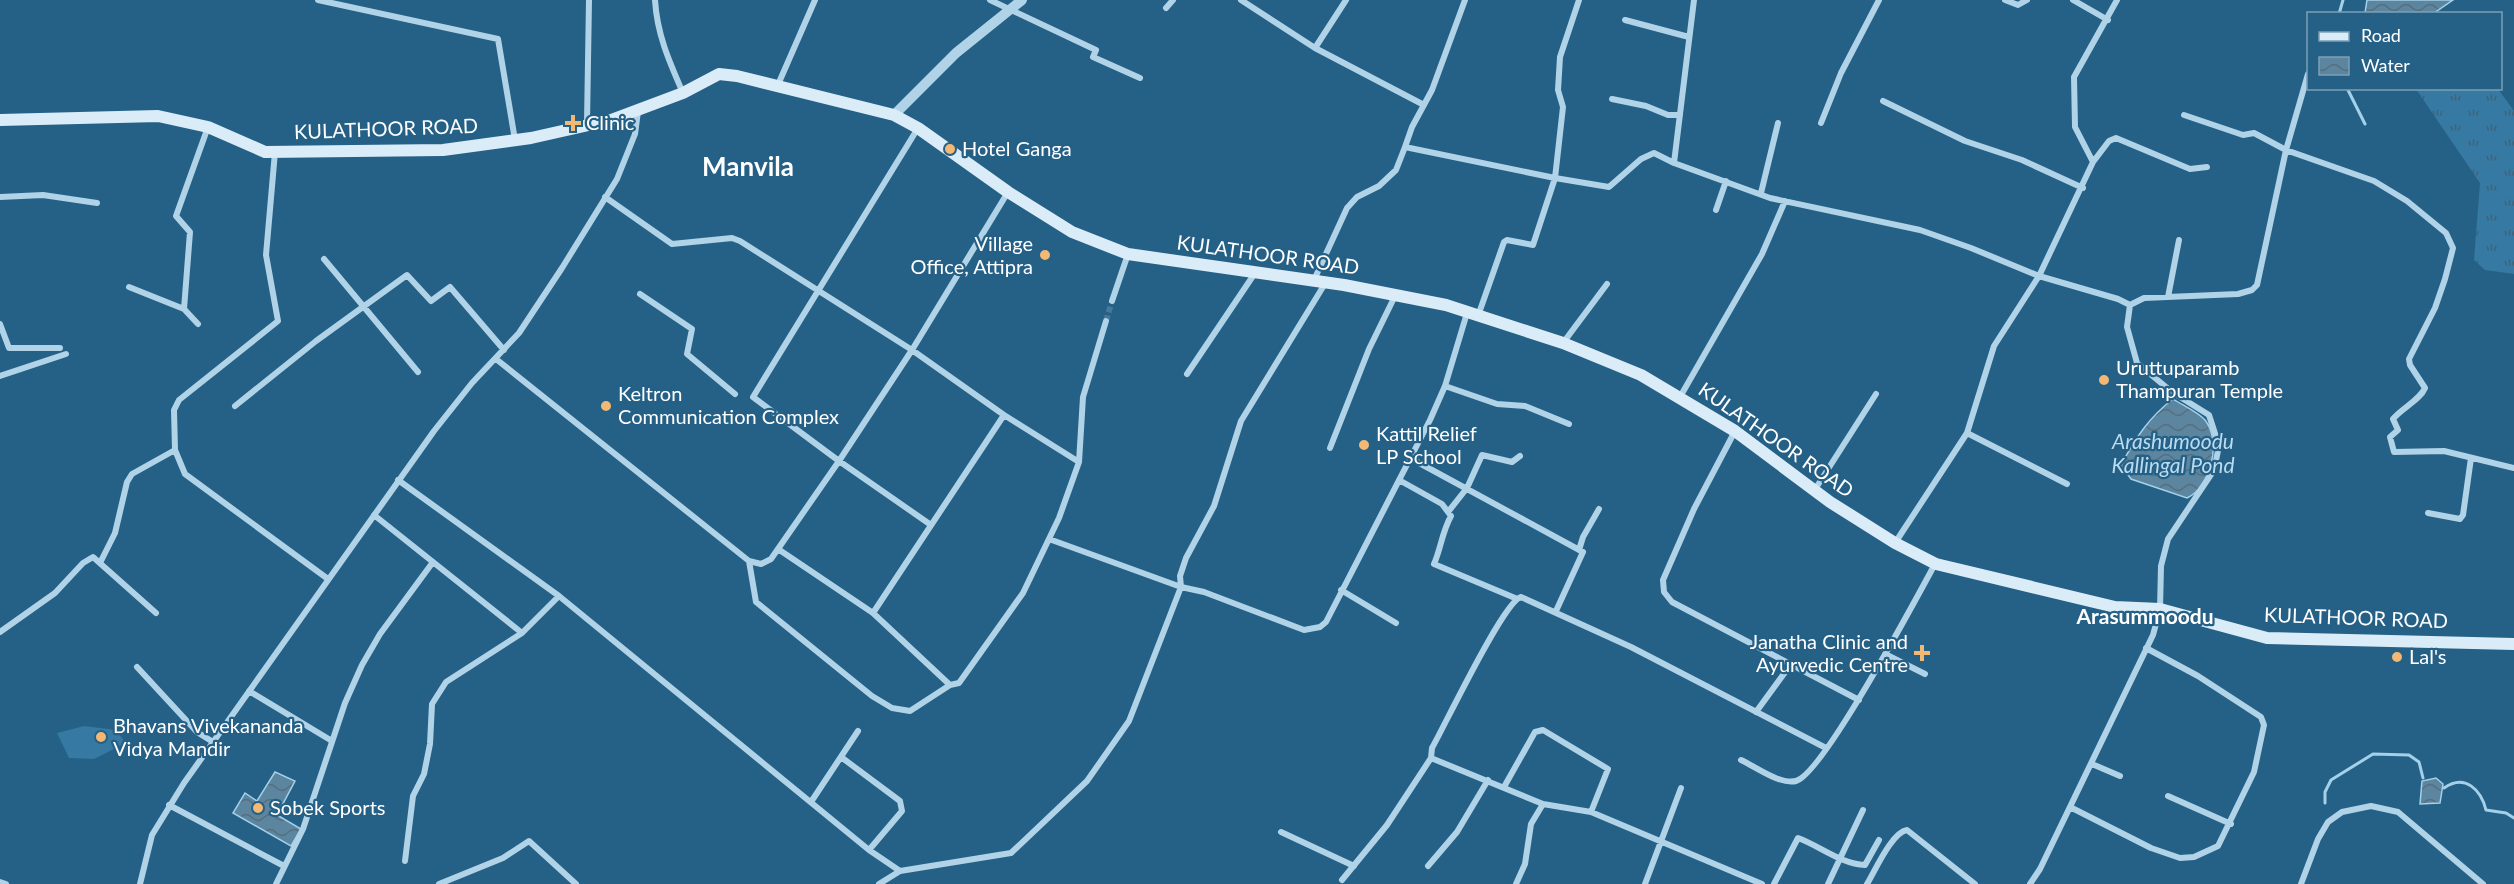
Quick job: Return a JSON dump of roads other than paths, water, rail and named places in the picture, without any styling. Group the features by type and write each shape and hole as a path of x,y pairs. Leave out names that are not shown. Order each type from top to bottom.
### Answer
{"main road":[{"name":"KULATHOOR ROAD","path":"0,120 158,116 208,128 248,146 275,152 443,150 515,140 587,123 611,120 683,93 719,74 894,115 918,128 1008,192 1072,232 1128,254 1320,281 1446,305 1563,343 1641,375 1680,396 1735,431 1814,491 1895,543 1936,564 2115,607 2160,609 2267,638 2514,644"}],"street":[{"path":"318,0 498,39 515,140"},
{"path":"587,123 589,0"},
{"path":"655,0 663,50 683,93"},
{"path":"777,87 815,0"},
{"path":"990,0 1096,50 1094,57 1140,78"},
{"path":"894,115 957,53 1022,0"},
{"path":"1167,8 1173,0"},
{"path":"1241,0 1316,48 1424,105"},
{"path":"1316,48 1346,0"},
{"path":"879,884 900,871 1011,853 1088,781 1129,721 1181,587 1180,576 1186,558 1214,506 1233,438 1320,281 1347,208 1357,197 1379,186 1396,170 1432,90 1465,0"},
{"path":"1049,539 1181,587 1204,592 1304,630 1320,627 1326,622 1445,386 1504,242 1507,240 1533,245 1555,178 1563,107 1558,90 1558,68 1563,43 1579,0"},
{"path":"1674,162 1694,0"},
{"path":"1821,123 1841,73 1879,0"},
{"path":"2005,0 2018,5 2027,0"},
{"path":"2073,0 2108,20"},
{"path":"2093,162 2075,127 2074,77 2108,20 2117,0"},
{"path":"1625,20 1689,37"},
{"path":"1405,147 1609,187 1641,159 1654,153 1785,201 1920,230 2039,276 2130,305 2144,298 2238,294 2252,290 2257,285 2286,150 2307,77"},
{"path":"1612,99 1646,106 1668,115 1680,115"},
{"path":"1883,101 1965,141 2022,159 2083,188"},
{"path":"140,884 152,835 169,805 398,480 454,405 519,333 605,197 628,154 635,135 638,110"},
{"path":"2184,115 2243,135 2250,132 2286,150 2374,180 2407,201 2446,233 2451,240 2452,248 2445,279 2435,308 2409,359 2410,365 2426,388 2423,393 2401,409 2393,419 2398,429 2390,437 2394,452 2444,451 2514,468"},
{"path":"1761,193 1778,123"},
{"path":"184,309 190,232 176,216 179,201 208,128"},
{"path":"918,128 753,397 931,525"},
{"path":"1895,543 1967,433 1994,346 2039,276 2083,188 2093,162 2109,141 2116,138 2190,170 2207,167"},
{"path":"275,152 266,255 278,321 179,400 174,410 175,450 185,474 204,491 328,579"},
{"path":"1716,210 1726,181"},
{"path":"496,358 749,561 761,564 771,559 839,461 912,350 1008,192"},
{"path":"0,197 43,195 97,203"},
{"path":"605,197 672,244 732,238 740,241 912,350 1004,415 1079,462"},
{"path":"1680,396 1762,254 1785,201"},
{"path":"2168,297 2179,240"},
{"path":"1112,301 1128,254"},
{"path":"324,259 418,372"},
{"path":"1187,374 1255,272"},
{"path":"235,406 316,341 407,275 431,301 450,287 504,350"},
{"path":"1563,343 1607,284"},
{"path":"129,287 184,309 198,324"},
{"path":"640,294 692,329 687,354 735,394"},
{"path":"1330,448 1369,349 1395,296"},
{"path":"2030,884 2092,764 2146,648 2160,609 2161,566 2168,538 2214,470 2218,446 2209,416 2172,392 2137,363 2127,327 2130,305"},
{"path":"749,561 756,602 872,696 892,708 910,711 950,685 959,683 1023,593 1049,539 1079,462 1083,397 1106,321"},
{"path":"0,324 9,348 60,348"},
{"path":"0,376 66,354"},
{"path":"1445,386 1497,404 1525,406 1569,424"},
{"path":"1814,491 1875,394"},
{"path":"873,613 1004,415"},
{"path":"1735,431 1694,509 1663,580 1664,592 1672,602 1859,700"},
{"path":"1967,433 2067,484"},
{"path":"101,561 115,533 127,482 132,474 175,450"},
{"path":"1448,512 1467,488 1482,455 1512,462 1520,456"},
{"path":"1410,458 1583,552 1556,611"},
{"path":"2428,513 2454,519 2463,515 2471,458"},
{"path":"398,480 559,596 869,850 900,871"},
{"path":"1399,480 1442,504 1451,516 1442,533 1440,550 1434,564 1515,598 1529,599 1556,611 1631,647 1826,748"},
{"path":"1579,550 1583,537 1599,509"},
{"path":"374,515 522,633"},
{"path":"778,549 873,613 950,685"},
{"path":"0,632 56,593 89,557 101,561 156,613"},
{"path":"276,884 303,830 332,741 362,665 380,634 434,562"},
{"path":"1741,760 1781,779 1795,781 1800,779 1826,748 1859,700 1936,564"},
{"path":"1341,590 1396,623"},
{"path":"405,861 408,820 414,796 424,774 430,745 432,704 446,682 522,633 559,596"},
{"path":"1342,880 1387,825 1431,758 1432,748 1493,633 1515,598"},
{"path":"2070,807 2151,848 2188,859 2218,846 2231,824 2254,772 2264,725 2262,717 2198,676 2146,648"},
{"path":"1885,654 1925,674"},
{"path":"1756,712 1791,664"},
{"path":"137,667 197,732 213,742"},
{"path":"249,691 332,741"},
{"path":"1504,787 1535,732 1543,730 1606,766 1608,773 1590,809 1591,812"},
{"path":"811,802 858,731"},
{"path":"841,756 900,801 902,806 902,811 869,850"},
{"path":"1431,758 1543,804 1591,812 1762,884"},
{"path":"2092,764 2120,776"},
{"path":"1428,866 1457,832 1488,780"},
{"path":"1645,884 1659,840 1681,788"},
{"path":"2168,796 2231,824"},
{"path":"1516,884 1525,864 1531,824 1543,804"},
{"path":"169,805 284,866"},
{"path":"2301,884 2318,839 2328,822 2342,812 2371,806 2398,812 2483,884"},
{"path":"1828,884 1863,810"},
{"path":"1867,884 1894,837 1906,830 1975,884"},
{"path":"1281,832 1354,866"},
{"path":"1774,884 1798,838 1822,847 1841,859 1865,865 1879,840"},
{"path":"439,884 503,858 529,841 576,884"},
{"path":"0,882 6,884"}],"water":[{"path":"2367,0 2453,0 2435,12 2365,12"},
{"name":"Arashumoodu Kallingal Pond","path":"2173,399 2205,420 2213,440 2208,474 2195,492 2187,498 2131,479 2121,465 2143,429"},
{"name":"Sobek Sports","path":"275,772 295,781 277,815 301,829 291,846 233,813 245,793 257,801"},
{"path":"2436,778 2443,784 2440,803 2420,804 2422,781"}],"waterway":[{"path":"2340,12 2343,0"},
{"path":"2348,90 2365,124"},
{"path":"2325,803 2325,792 2331,780 2373,754 2409,755 2419,762 2423,778"},
{"path":"2444,788 2459,782 2465,783 2476,790 2486,810 2506,813 2514,818"}],"tunnel":[{"path":"1106,321 1112,301"}],"place":[{"name":"Clinic","path":"573,123"},
{"name":"Hotel Ganga","path":"950,149"},
{"name":"Village Office, Attipra","path":"1045,255"},
{"name":"Uruttuparamb Thampuran Temple","path":"2104,380"},
{"name":"Keltron Communication Complex","path":"606,406"},
{"name":"Kattil Relief LP School","path":"1364,445"},
{"name":"Janatha Clinic and Ayurvedic Centre","path":"1922,653"},
{"name":"Lal's","path":"2397,657"},
{"name":"Bhavans Vivekananda Vidya Mandir","path":"101,737"},
{"name":"Sobek Sports","path":"258,808"}],"district":[{"name":"Manvila","path":"748,167"},
{"name":"Arasummoodu","path":"2145,617"}]}
